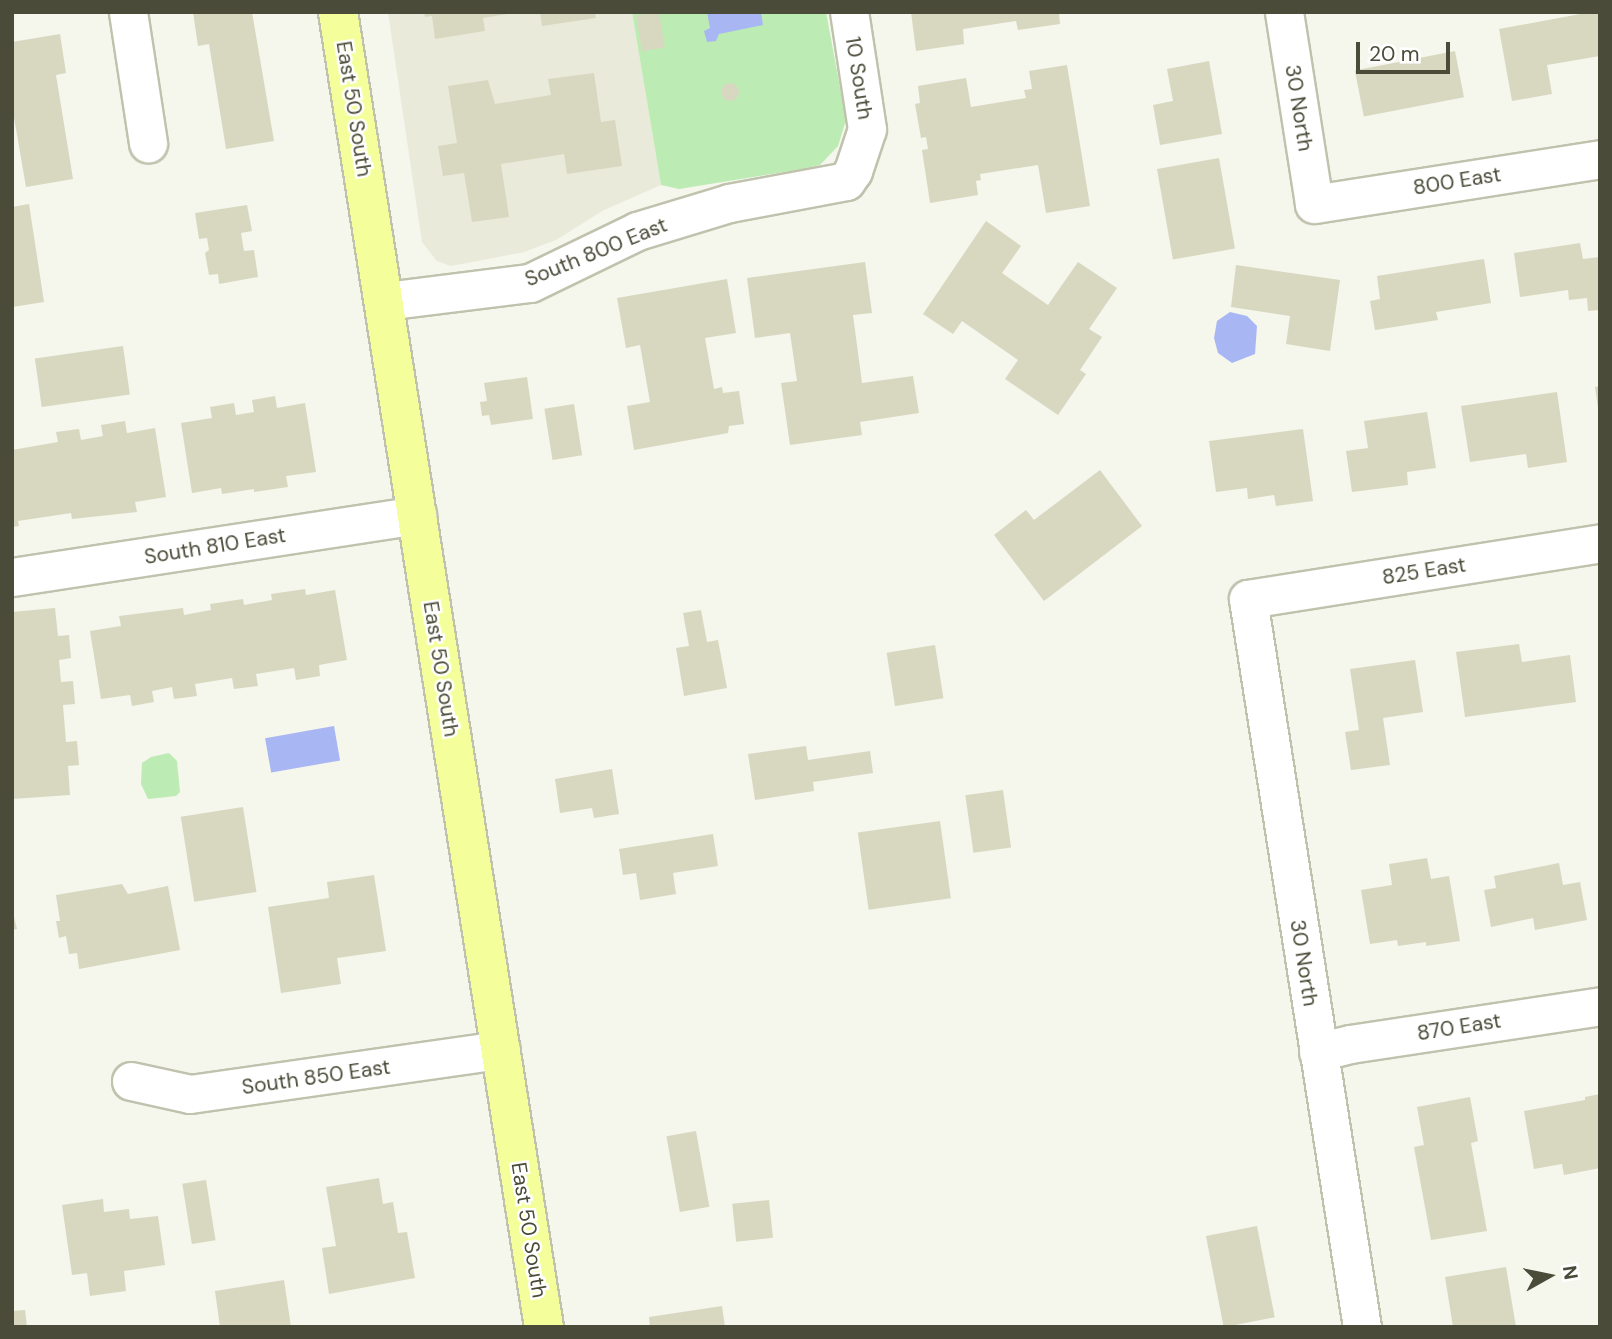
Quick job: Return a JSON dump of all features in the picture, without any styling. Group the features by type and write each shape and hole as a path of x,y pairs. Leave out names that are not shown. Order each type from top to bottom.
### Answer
{"main road":[{"name":"East 50 South","path":"338,12 544,1327"}],"street":[{"path":"128,12 148,143"},
{"name":"10 South","path":"846,181 853,171 867,129 849,12"},
{"name":"30 North","path":"1284,12 1314,204"},
{"name":"800 East","path":"1314,204 1600,159"},
{"name":"South 800 East","path":"385,301 530,283 637,231 729,203 846,181"},
{"name":"South 810 East","path":"12,577 417,515"},
{"name":"825 East","path":"1248,599 1600,544"},
{"name":"30 North","path":"1248,599 1362,1327"},
{"name":"870 East","path":"1318,1052 1350,1044 1600,1006"},
{"name":"South 850 East","path":"131,1081 190,1094 501,1050"}],"shaded area":[{"path":"388,12 632,12 661,185 604,210 556,240 524,252 451,266 437,261 422,242"}],"green space":[{"path":"632,12 826,12 846,120 838,146 820,165 803,169 679,189 661,185"},
{"path":"169,753 177,761 180,792 176,796 148,799 141,784 142,763 151,757"}],"water":[{"path":"707,12 761,12 763,25 719,34 716,41 707,42 704,31 710,28"},
{"path":"1230,312 1247,316 1257,326 1255,354 1232,363 1218,353 1214,338 1217,321"},
{"path":"334,726 340,760 271,773 265,738"}],"building":[{"path":"193,12 252,12 274,141 226,149 209,44 198,46"},
{"path":"424,12 507,14 483,18 485,31 435,39 432,16 425,17"},
{"path":"540,12 595,12 596,18 542,26"},
{"path":"659,12 665,48 642,51 636,16"},
{"path":"911,12 1059,12 1060,24 1018,30 1016,21 963,29 964,44 916,51"},
{"path":"1600,12 1600,56 1547,65 1552,94 1512,101 1499,29"},
{"path":"60,34 66,73 56,75 73,179 26,187 12,106 12,42"},
{"path":"1455,51 1464,97 1364,117 1355,70"},
{"path":"1209,61 1222,134 1160,145 1153,105 1173,101 1167,69"},
{"path":"1067,65 1090,206 1046,213 1038,165 980,174 981,180 976,181 978,195 930,203 922,150 928,149 926,137 921,138 915,104 920,103 918,86 966,78 971,107 1026,98 1024,90 1032,89 1029,71"},
{"path":"594,73 601,122 615,120 622,166 567,174 564,154 501,164 509,217 472,222 464,173 443,176 438,146 457,143 448,86 488,80 495,104 551,95 548,79"},
{"path":"730,83 736,86 739,92 736,98 730,101 724,98 721,92 724,86"},
{"path":"1219,158 1235,249 1173,260 1157,169"},
{"path":"29,204 44,302 12,307 12,207"},
{"path":"247,205 252,231 241,233 244,251 254,250 258,277 219,284 218,274 209,275 205,253 209,250 207,238 199,239 195,213"},
{"path":"986,221 1021,246 1002,273 1048,305 1078,262 1117,288 1089,329 1102,337 1080,370 1086,374 1058,415 1005,379 1018,360 962,321 953,334 923,314"},
{"path":"1580,243 1583,259 1600,257 1600,310 1588,311 1587,298 1569,300 1568,290 1520,297 1514,253"},
{"path":"1484,259 1491,303 1436,312 1438,320 1375,330 1370,301 1380,299 1377,276"},
{"path":"865,262 872,313 853,315 862,383 913,376 919,413 860,422 862,435 790,445 781,383 797,381 790,333 755,338 747,278"},
{"path":"1236,265 1340,280 1330,351 1286,344 1290,316 1231,307"},
{"path":"727,279 736,333 705,338 714,389 722,387 723,393 739,391 744,424 729,426 728,433 634,450 627,406 650,402 640,345 626,348 617,298"},
{"path":"123,346 130,395 42,407 35,358"},
{"path":"527,377 533,419 491,425 489,415 482,416 480,402 487,401 484,383"},
{"path":"1600,386 1600,408 1598,408 1595,387"},
{"path":"1557,392 1567,462 1528,468 1526,454 1470,462 1461,406"},
{"path":"275,396 277,408 305,403 316,472 286,476 288,487 222,494 221,488 192,493 181,423 212,418 210,407 234,403 236,415 254,412 252,400"},
{"path":"574,404 582,455 553,460 544,409"},
{"path":"1427,412 1436,468 1407,472 1408,485 1352,492 1346,451 1368,448 1364,421"},
{"path":"125,421 127,433 155,428 166,497 135,502 137,512 72,519 71,513 18,521 19,526 12,527 12,450 58,442 56,432 79,429 81,440 103,436 101,425"},
{"path":"1303,429 1313,501 1276,506 1274,495 1248,499 1247,488 1216,492 1209,441"},
{"path":"1100,470 1142,526 1044,601 994,535 1026,510 1034,520"},
{"path":"305,589 306,595 335,590 347,660 319,665 320,676 296,680 294,668 256,674 258,686 234,689 232,678 195,684 197,696 174,699 172,687 152,691 154,702 132,706 130,695 101,699 90,631 121,626 119,616 183,608 184,615 211,610 210,604 243,599 244,605 272,600 271,594"},
{"path":"55,608 58,636 69,635 71,658 59,660 61,682 73,681 75,704 63,705 66,742 77,741 79,765 68,766 70,795 12,799 12,612"},
{"path":"701,610 707,642 718,640 727,688 684,696 676,648 689,646 683,613"},
{"path":"1519,644 1522,662 1570,655 1576,702 1465,717 1456,652"},
{"path":"935,645 943,698 895,706 887,653"},
{"path":"1415,660 1423,712 1383,718 1390,765 1351,770 1345,732 1359,730 1350,669"},
{"path":"806,746 808,760 870,751 873,773 813,782 814,791 755,800 748,754"},
{"path":"612,769 619,814 594,818 592,808 560,813 555,779"},
{"path":"1003,790 1011,847 973,853 965,795"},
{"path":"243,807 256,892 194,902 181,817"},
{"path":"940,821 951,898 869,910 858,833"},
{"path":"713,834 718,866 673,873 676,894 640,900 636,873 623,875 619,849"},
{"path":"1427,858 1431,879 1449,876 1460,941 1426,946 1426,942 1398,946 1397,940 1370,944 1361,890 1392,885 1389,864"},
{"path":"1559,863 1563,885 1580,882 1587,920 1535,930 1533,918 1491,927 1484,890 1496,888 1494,876"},
{"path":"374,875 386,951 337,958 341,984 281,993 268,907 329,898 327,882"},
{"path":"122,884 128,894 168,886 180,950 79,969 77,953 69,954 66,936 59,938 56,921 60,921 56,895"},
{"path":"12,909 17,929 12,930"},
{"path":"1600,1094 1600,1168 1564,1175 1562,1164 1534,1169 1524,1111 1585,1100 1585,1097"},
{"path":"1470,1097 1478,1141 1471,1143 1487,1231 1431,1240 1414,1147 1424,1145 1417,1107"},
{"path":"696,1131 709,1207 680,1212 666,1136"},
{"path":"379,1178 383,1204 393,1202 398,1233 407,1232 415,1278 329,1294 322,1248 336,1246 326,1187"},
{"path":"206,1180 216,1240 192,1244 182,1184"},
{"path":"103,1199 104,1212 129,1209 130,1219 158,1216 165,1265 124,1271 126,1291 90,1296 87,1273 72,1275 62,1205"},
{"path":"769,1200 773,1238 736,1242 732,1204"},
{"path":"1257,1226 1275,1317 1224,1327 1206,1236"},
{"path":"1506,1267 1516,1327 1453,1327 1445,1277"},
{"path":"284,1280 291,1327 220,1327 215,1291"},
{"path":"722,1306 725,1327 650,1327 649,1317"},
{"path":"25,1310 27,1327 12,1327 12,1311"}]}
